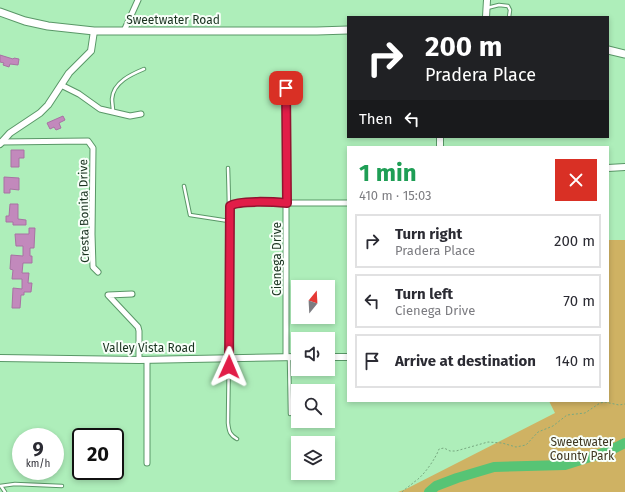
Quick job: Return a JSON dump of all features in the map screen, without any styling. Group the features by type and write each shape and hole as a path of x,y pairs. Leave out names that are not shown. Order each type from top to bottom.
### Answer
{"main road":[{"name":"Sweetwater Road","path":"0,12 25,21 48,26 94,31 347,30"},
{"path":"609,50 625,54"}],"street":[{"path":"124,30 138,0"},
{"path":"486,16 487,0"},
{"path":"1,143 10,133 40,113 48,105 69,73 91,51 94,31"},
{"path":"61,85 79,94 100,109 130,116 141,114"},
{"name":"Cienega Drive","path":"286,88 288,357"},
{"name":"Cresta Bonita Drive","path":"1,143 88,141 93,148 93,267 98,272"},
{"path":"609,168 625,167"},
{"path":"287,203 347,203"},
{"path":"132,294 108,295 138,327 140,360"},
{"name":"Valley Vista Road","path":"0,358 147,360 288,357"},
{"path":"335,357 347,357"},
{"path":"147,360 147,463"}],"lane":[{"path":"486,9 499,5 508,6 510,10 509,16"},
{"path":"113,112 112,96 119,84 126,78 144,69"},
{"path":"228,168 230,206 230,359 228,431 237,439"},
{"path":"184,186 190,215 230,221"},
{"path":"230,206 233,204 242,203 287,203"},
{"path":"288,357 290,414"},
{"path":"4,492 0,486 15,484 62,486"}],"path":[{"path":"402,492 409,485 415,482 432,463 439,449 444,448 450,451 456,451 488,442 502,443 516,447 526,446 538,432 553,426 567,415 585,412 600,403 605,402 619,406 625,404"}],"green space":[{"name":"Sweetwater County Park","path":"609,240 625,240 625,492 398,492 555,413 550,402 609,402"}],"building":[{"path":"0,55 13,59 19,59 18,65 10,64 9,67 3,65 4,63 0,62"},
{"path":"63,116 65,120 59,123 61,128 56,130 54,127 50,129 47,123"},
{"path":"11,150 24,150 24,158 19,158 19,167 11,167"},
{"path":"4,177 19,178 19,190 10,189 10,193 4,193"},
{"path":"10,204 18,204 18,219 26,220 26,225 13,225 13,222 6,222 6,216 9,216"},
{"path":"29,228 35,228 34,248 30,248 32,263 23,263 22,273 29,273 28,283 32,283 31,292 24,292 24,295 21,295 20,308 12,308 13,288 22,289 22,279 12,279 13,270 10,269 11,255 23,256 23,246 16,246 15,234 29,234"}],"waterway":[{"path":"429,492 436,486 494,467 565,465 609,451 625,443"}],"route":[{"path":"229,367 230,206 233,204 242,203 287,203 286,88"}]}
